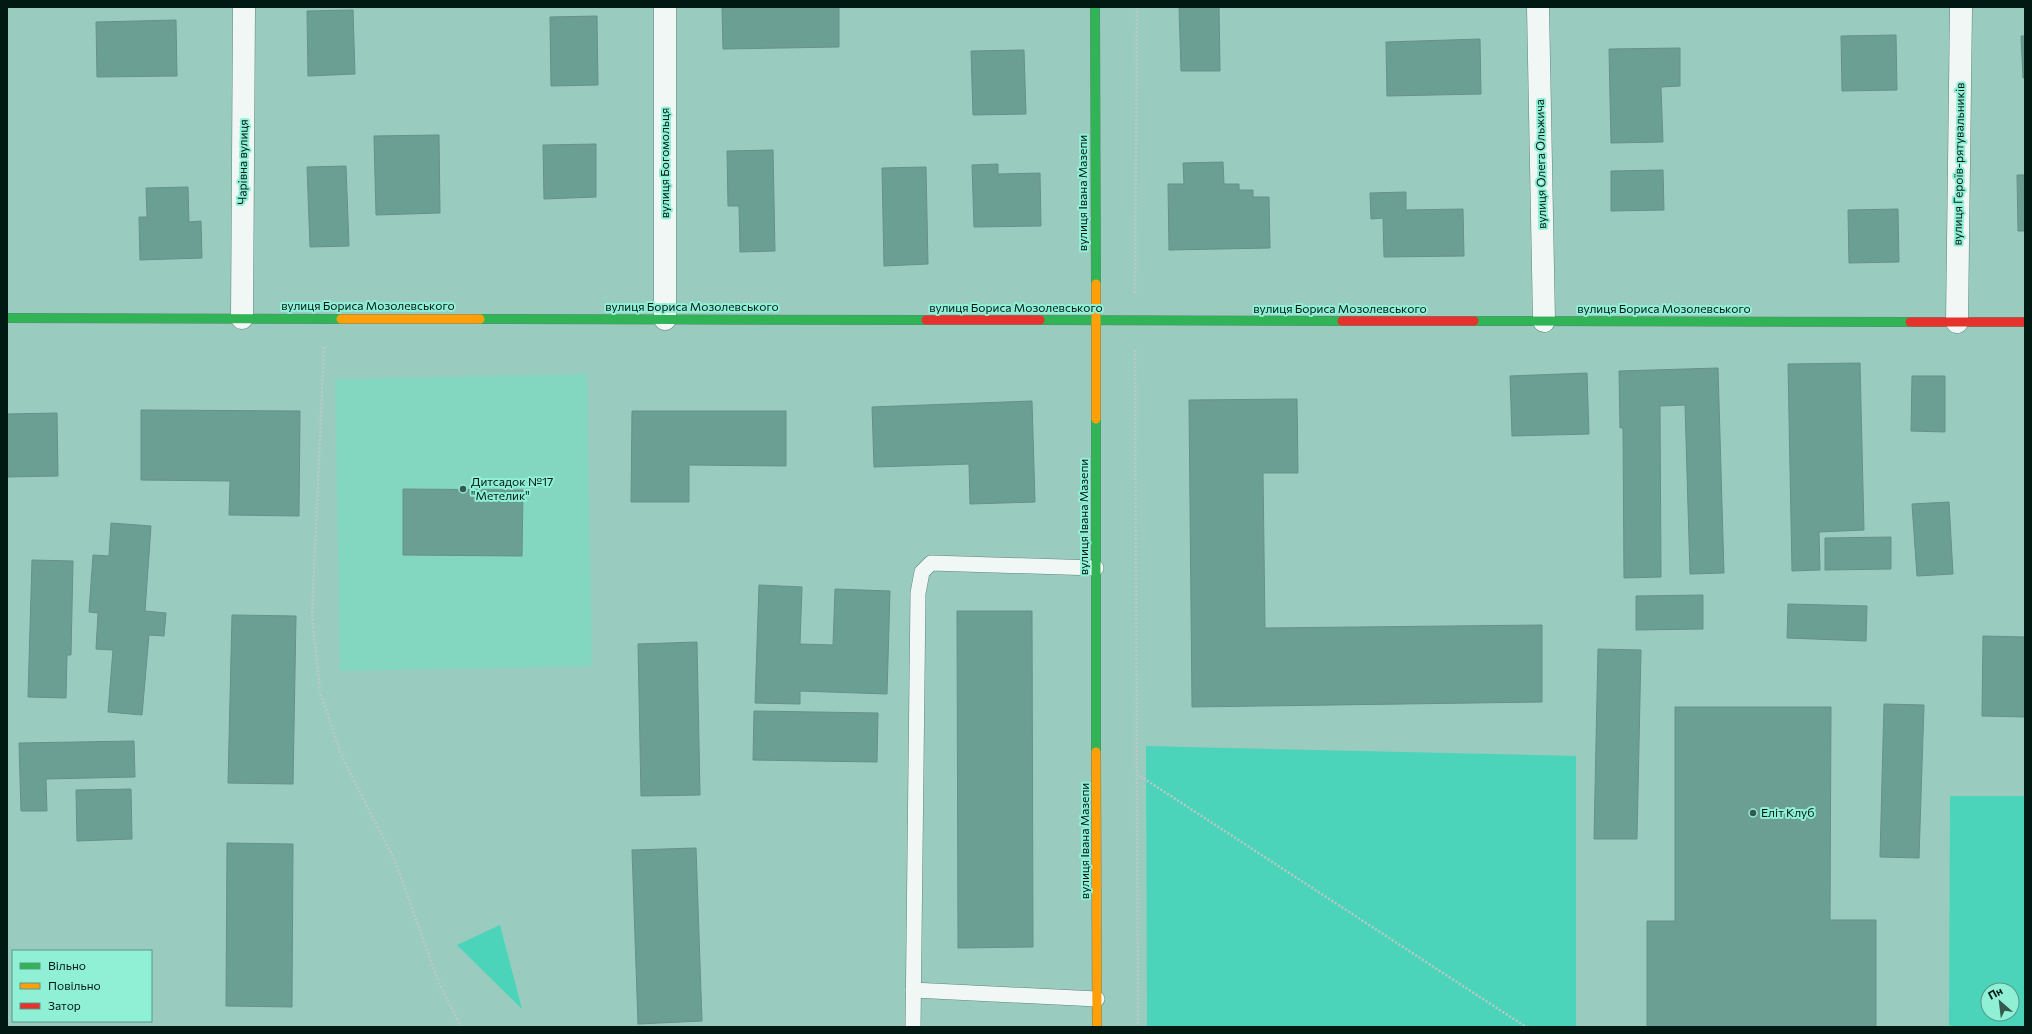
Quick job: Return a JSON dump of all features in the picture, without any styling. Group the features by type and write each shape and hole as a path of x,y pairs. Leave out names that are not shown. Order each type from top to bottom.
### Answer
{"street":[{"name":"Чарівна вулиця","path":"242,318 244,7"},
{"name":"вулиця Богомольця","path":"665,7 666,319"},
{"name":"вулиця Івана Мазепи","path":"1095,7 1097,1027"},
{"name":"вулиця Олега Ольжича","path":"1538,7 1544,321"},
{"name":"вулиця Героїв-рятувальників","path":"1957,322 1961,7"},
{"name":"вулиця Бориса Мозолевського","path":"7,318 2025,322"}],"lane":[{"path":"913,1027 918,593 922,572 931,563 1096,568"},
{"path":"913,990 1097,999"}],"path":[{"path":"1135,299 1137,7"},
{"path":"328,318 324,341 312,616 320,692 342,757 395,861 440,983 461,1027"},
{"path":"1135,347 1138,1027"},
{"path":"1137,774 1526,1027"}],"shaded area":[{"name":"Дитсадок №17 \"Метелик\"","path":"587,374 592,666 340,671 335,379"},
{"path":"1146,746 1576,756 1576,1027 1147,1027"},
{"path":"1950,796 2025,796 2025,1027 1949,1027"},
{"path":"500,925 522,1009 457,945"}],"building":[{"path":"722,7 839,7 839,47 723,49"},
{"path":"1179,7 1219,7 1220,71 1181,71"},
{"path":"353,10 355,74 308,76 307,11"},
{"path":"597,16 598,85 551,86 550,17"},
{"path":"176,20 177,76 97,77 96,22"},
{"path":"1896,35 1897,90 1842,91 1841,36"},
{"path":"2021,36 2025,36 2025,78 2023,78"},
{"path":"1480,39 1481,94 1387,96 1386,42"},
{"path":"1680,48 1680,86 1661,87 1663,142 1611,143 1609,49"},
{"path":"1024,50 1026,114 973,115 971,51"},
{"path":"439,135 440,213 376,215 374,136"},
{"path":"596,144 596,197 544,199 543,145"},
{"path":"773,150 775,251 740,252 739,206 728,206 727,151"},
{"path":"1223,162 1224,184 1239,184 1239,190 1253,190 1253,197 1269,197 1270,248 1169,250 1168,184 1184,184 1183,163"},
{"path":"998,164 998,174 1040,173 1041,226 974,227 972,165"},
{"path":"346,166 349,246 310,247 307,167"},
{"path":"926,167 928,264 884,266 882,168"},
{"path":"1663,170 1664,210 1611,211 1611,171"},
{"path":"2017,175 2025,175 2025,231 2018,231"},
{"path":"188,187 189,222 201,221 202,258 140,260 139,217 147,217 146,188"},
{"path":"1406,192 1406,210 1463,209 1464,256 1384,257 1383,218 1371,219 1370,193"},
{"path":"1898,209 1899,262 1849,263 1848,210"},
{"path":"1860,363 1864,530 1819,532 1820,570 1792,571 1788,364"},
{"path":"1718,368 1724,573 1690,574 1685,405 1660,406 1661,577 1624,578 1623,428 1620,428 1619,371"},
{"path":"1587,373 1589,434 1512,436 1510,376"},
{"path":"1912,376 1945,376 1945,432 1911,431"},
{"path":"1297,399 1298,473 1263,473 1265,628 1542,625 1542,702 1192,707 1189,400"},
{"path":"1032,401 1035,502 970,504 969,464 874,467 872,407"},
{"path":"141,410 300,411 299,516 229,515 230,481 141,480"},
{"path":"632,411 786,411 786,466 689,465 689,502 631,502"},
{"path":"57,413 58,476 7,477 7,414"},
{"path":"403,489 523,490 522,556 403,555"},
{"path":"1949,502 1953,574 1917,576 1912,504"},
{"path":"111,523 151,526 145,611 166,613 164,636 149,635 142,715 108,712 113,650 96,649 98,613 89,612 93,555 109,556"},
{"path":"1891,537 1891,569 1825,570 1825,538"},
{"path":"32,560 73,561 71,655 67,655 66,698 28,697"},
{"path":"759,585 802,587 800,644 833,645 835,589 890,591 887,694 800,691 800,704 755,703"},
{"path":"1703,595 1703,629 1636,630 1636,596"},
{"path":"1788,604 1867,606 1866,641 1787,638"},
{"path":"957,611 1032,611 1033,947 958,948"},
{"path":"232,615 296,616 293,784 228,783"},
{"path":"1983,636 2025,637 2025,717 1982,716"},
{"path":"697,642 700,795 641,796 638,644"},
{"path":"1598,649 1641,650 1637,839 1594,839"},
{"path":"1884,704 1924,705 1919,858 1880,857"},
{"name":"Еліт Клуб","path":"1675,707 1831,707 1830,920 1876,920 1876,1027 1647,1027 1647,921 1675,921"},
{"path":"754,711 878,713 877,762 753,760"},
{"path":"134,741 135,777 46,779 47,811 21,811 19,743"},
{"path":"131,789 132,839 77,841 76,790"},
{"path":"227,843 293,844 292,1007 226,1006"},
{"path":"696,848 702,1021 638,1024 632,850"}],"traffic: fast":[{"path":"1095,7 1096,284"},
{"path":"7,318 341,319"},
{"path":"480,319 926,320"},
{"path":"1040,320 1342,321"},
{"path":"1474,321 1910,322"},
{"path":"1096,419 1096,752"}],"traffic: slow":[{"path":"1096,284 1096,419"},
{"path":"341,319 480,319"},
{"path":"1096,752 1097,1027"}],"traffic: jam":[{"path":"926,320 1040,320"},
{"path":"1342,321 1474,321"},
{"path":"1910,322 2025,322"}],"place":[{"name":"Дитсадок №17 \"Метелик\"","path":"463,489"},
{"name":"Еліт Клуб","path":"1753,813"}]}
